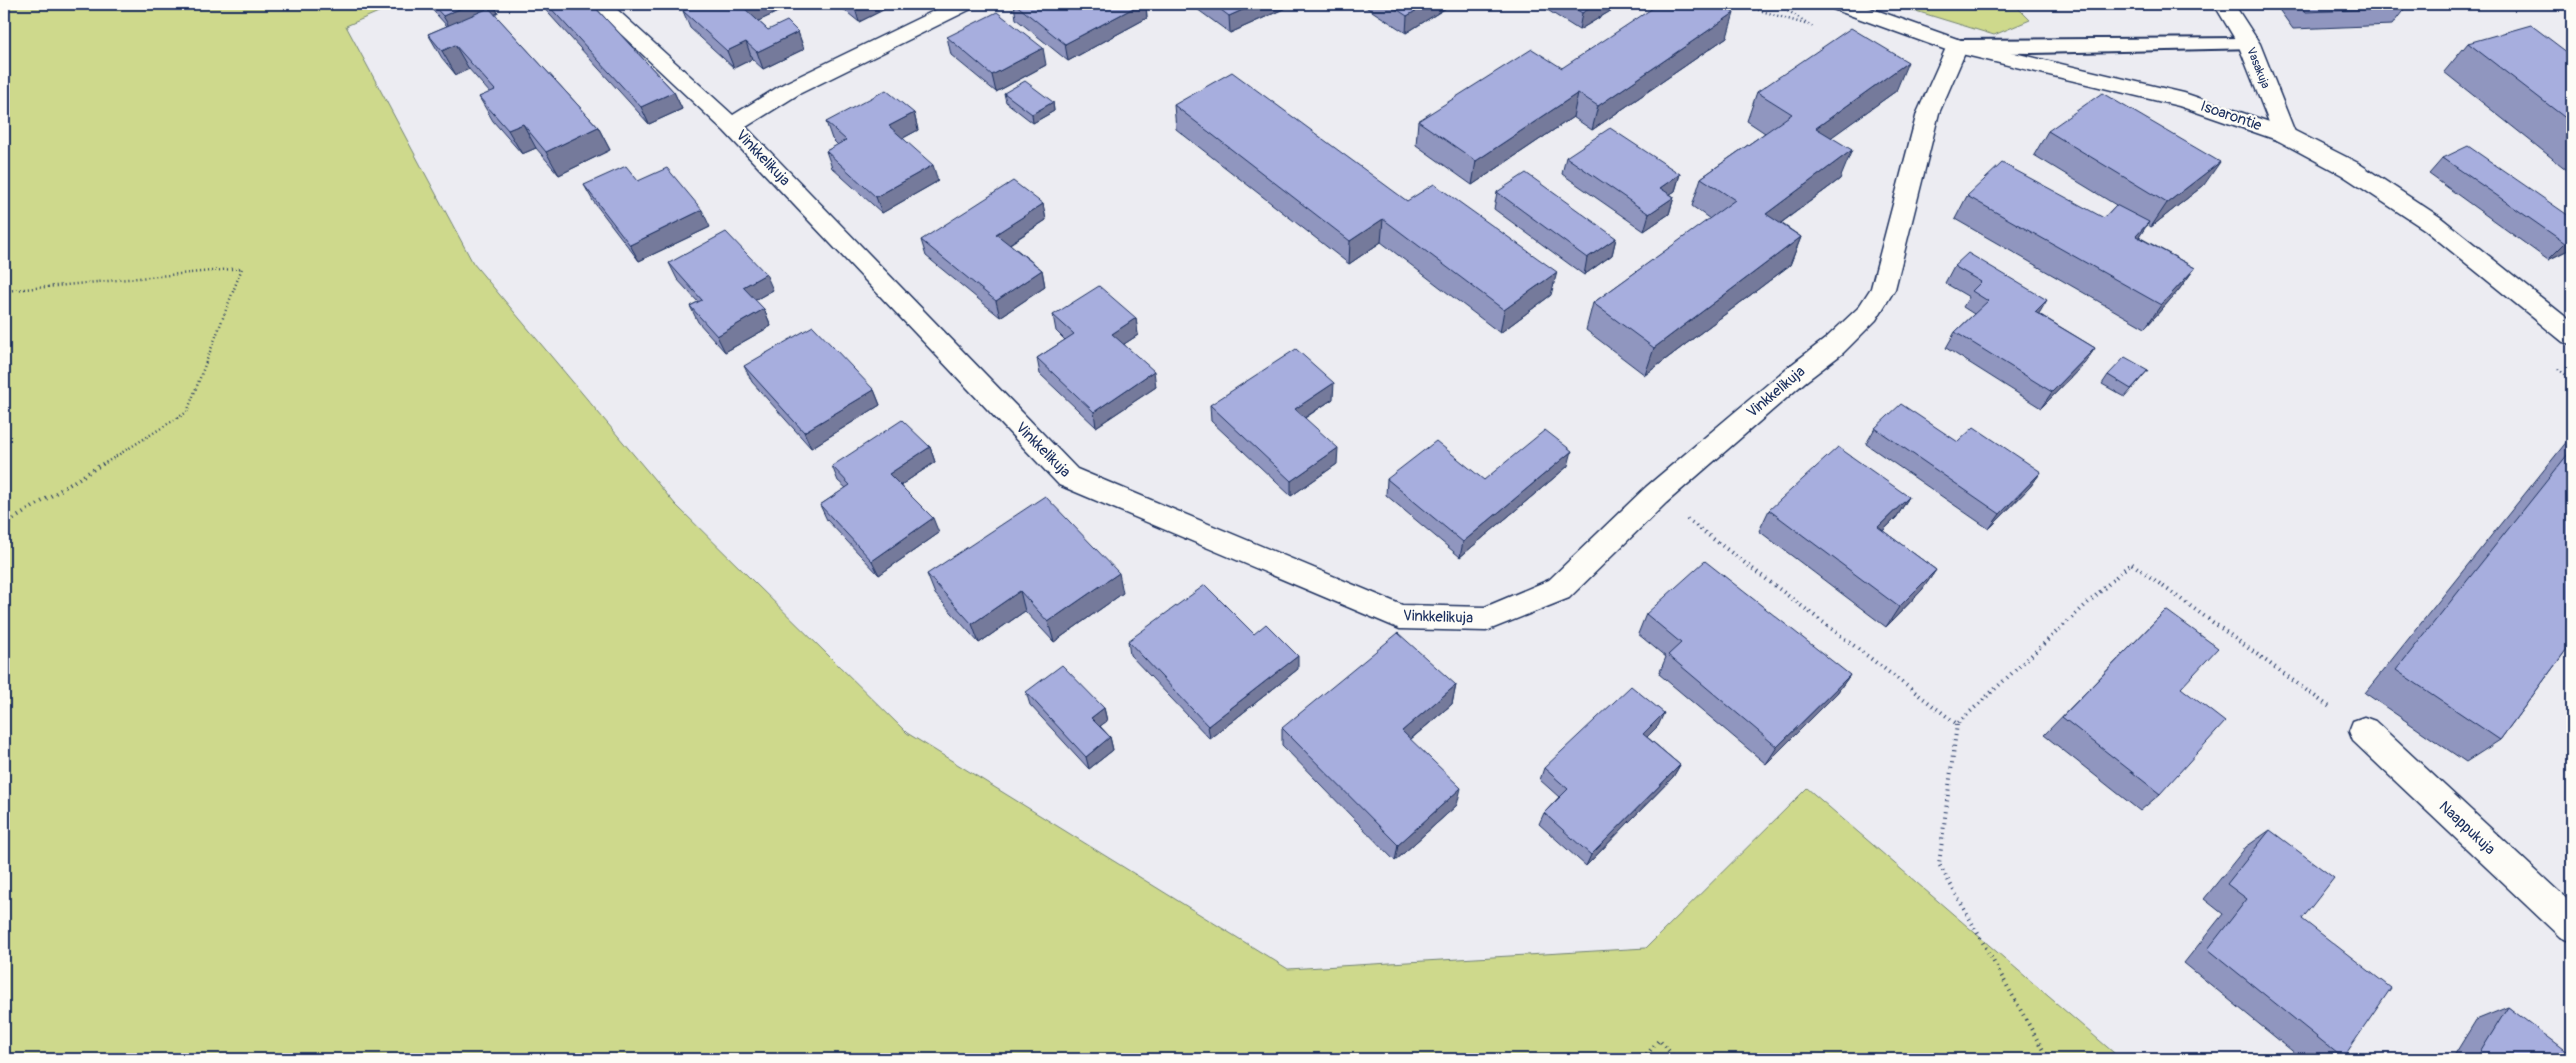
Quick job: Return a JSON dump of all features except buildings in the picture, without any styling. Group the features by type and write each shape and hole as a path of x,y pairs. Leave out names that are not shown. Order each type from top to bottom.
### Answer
{"street":[{"name":"Vinkkelikuja","path":"599,4 732,126 1068,478 1400,617 1486,618 1559,589 1656,495 1796,375 1834,346 1867,314 1883,290 1928,113 1957,46"},
{"name":"Vinkkelikuja","path":"732,126 791,89 964,4"},
{"name":"Isoarontie","path":"1840,4 1957,46 2184,100 2285,135 2350,169 2432,223 2572,335"},
{"name":"Vasakuja","path":"2224,4 2249,44 2285,135"},
{"name":"Naappukuja","path":"2364,731 2572,924"}],"lane":[{"path":"1957,46 2249,44"}],"path":[{"path":"1739,4 1820,29"},
{"path":"1778,4 1811,26"},
{"path":"4,291 242,268 186,412 4,525"},
{"path":"2557,368 2572,378"},
{"path":"1656,495 1957,724"},
{"path":"2048,1059 1939,864 1957,724 2131,563 2364,731"},
{"path":"1643,1059 1659,1040 1676,1059"}],"green space":[{"path":"4,4 397,4 346,26 473,263 675,504 907,733 1288,969 1646,948 1807,788 2121,1059 4,1059"},
{"path":"1893,4 2014,4 2030,20 1994,35"}]}
